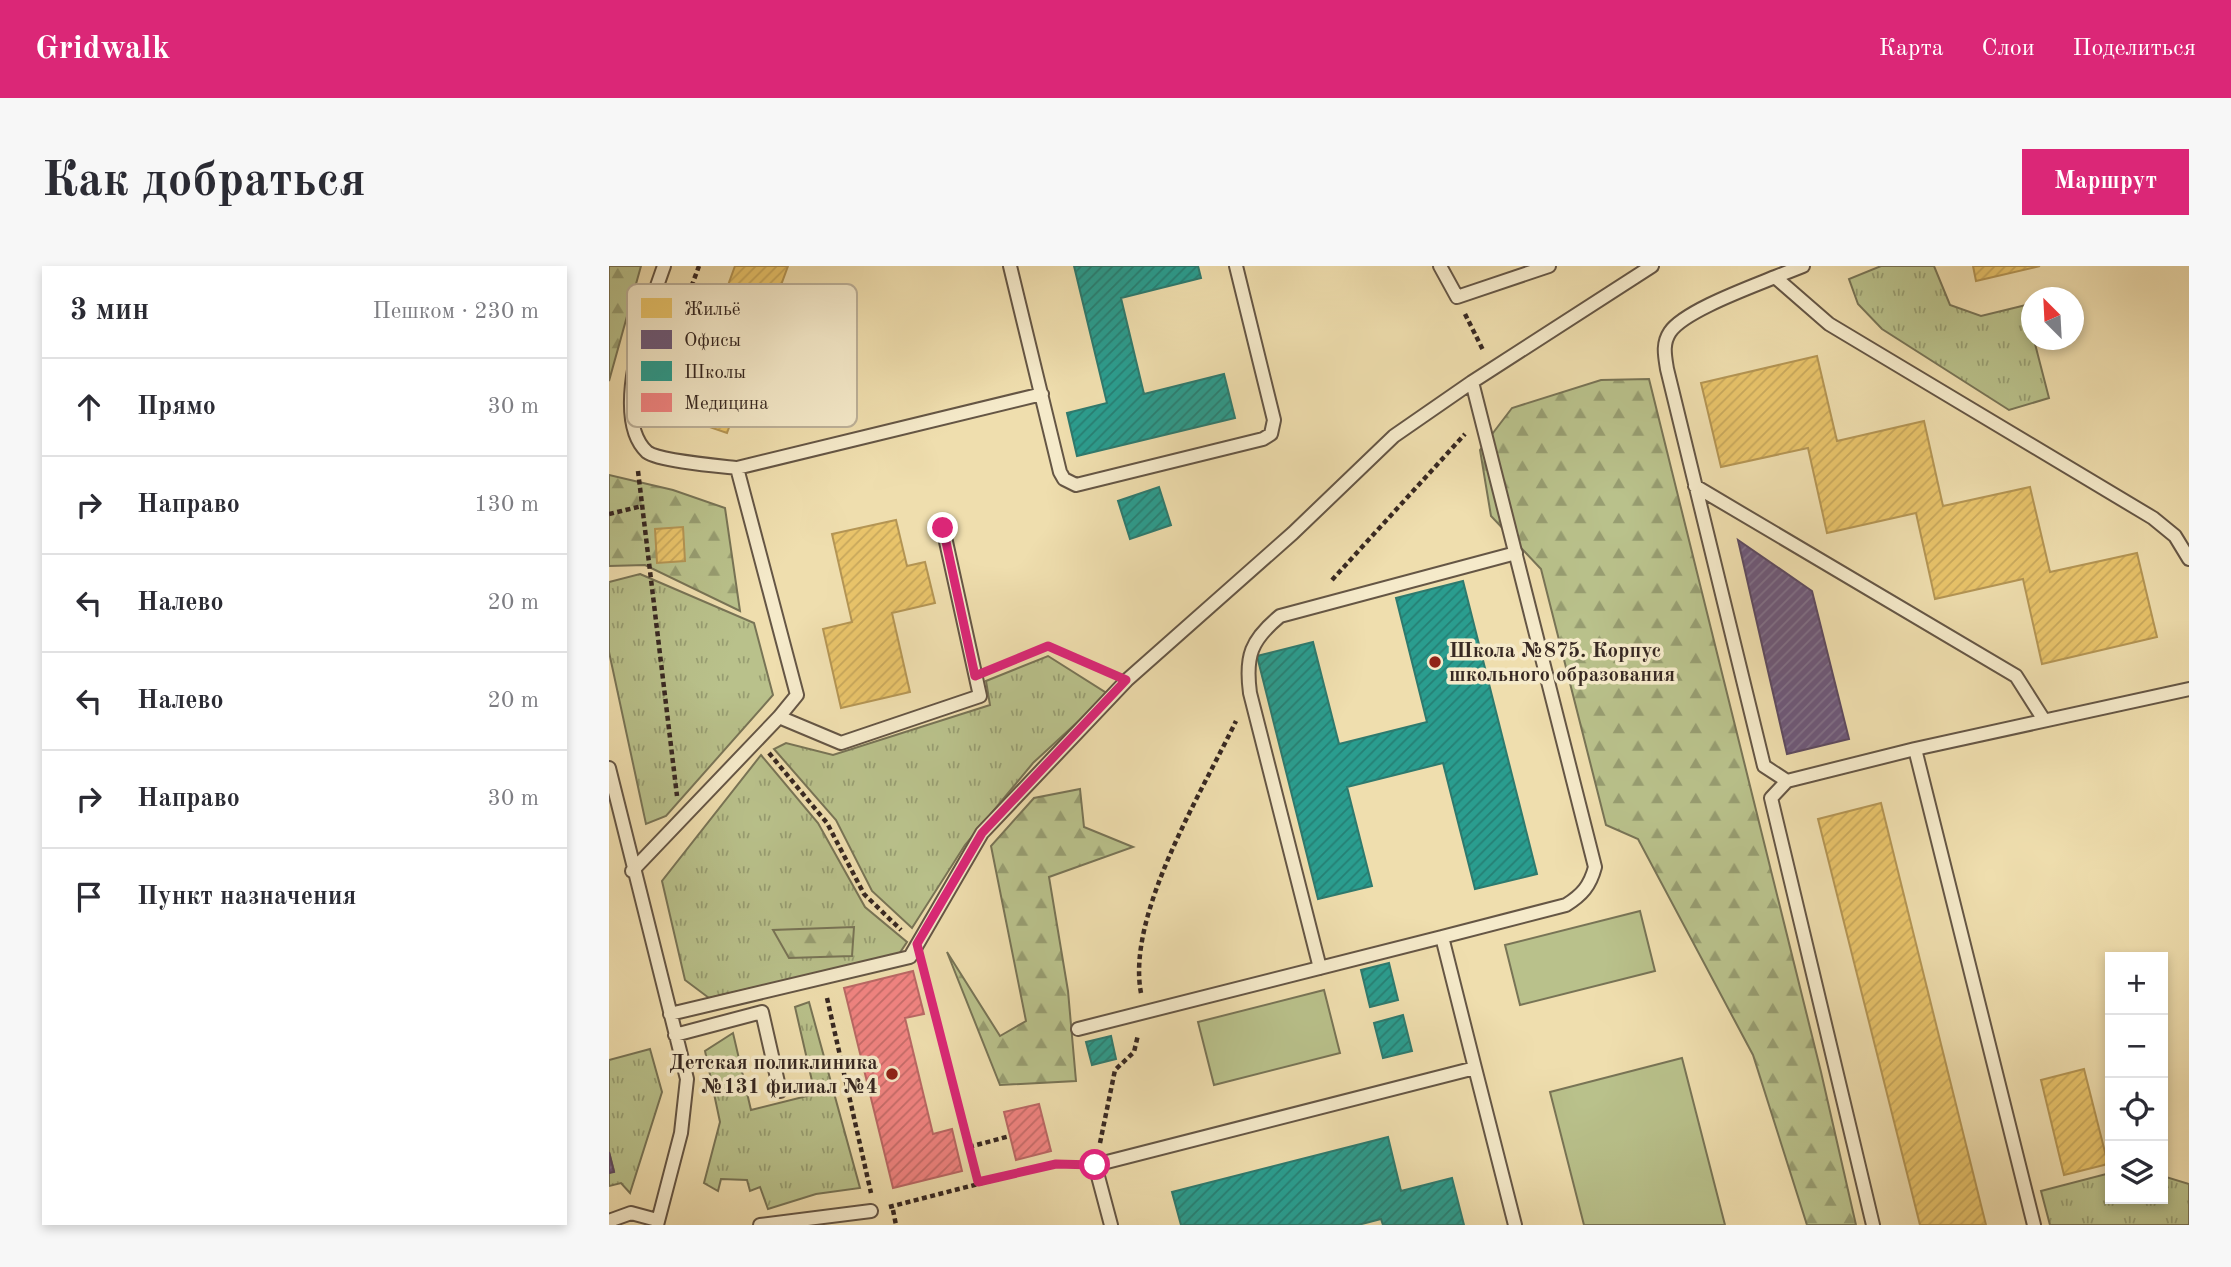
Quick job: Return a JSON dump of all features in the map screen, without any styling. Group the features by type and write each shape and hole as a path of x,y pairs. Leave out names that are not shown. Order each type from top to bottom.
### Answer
{"lane":[{"path":"657,284 664,266"},
{"path":"1010,266 1061,472 1064,479 1076,485 1263,439 1271,433 1274,420 1236,266"},
{"path":"1440,266 1457,297 1549,266"},
{"path":"670,1014 910,957 982,833 1126,680 1293,533 1394,436 1472,382 1652,266"},
{"path":"1787,781 1764,766 1667,369 1664,346 1671,330 1719,299 1803,266"},
{"path":"1775,277 1829,324 2153,518 2175,536 2189,559"},
{"path":"627,368 626,427 634,442 649,454 737,468 1042,394"},
{"path":"1078,1030 1566,905 1582,895 1591,882 1595,867 1472,382"},
{"path":"632,871 758,740 797,695 737,468"},
{"path":"1695,486 2016,676 2044,720"},
{"path":"779,717 841,743 979,696 943,528"},
{"path":"1320,968 1250,694 1247,670 1250,652 1262,631 1280,616 1516,553"},
{"path":"1873,1225 1771,797 1787,781 1915,749 2189,689"},
{"path":"1915,749 2033,1225"},
{"path":"609,768 632,871 687,1079 681,1133 657,1222 631,1213 609,1221"},
{"path":"1442,937 1515,1225"},
{"path":"675,1035 762,1012 780,1091"},
{"path":"1111,1225 1095,1165 1475,1068"},
{"path":"760,1225 874,1211"}],"path":[{"path":"692,284 699,266"},
{"path":"1457,297 1484,353"},
{"path":"1308,607 1481,418"},
{"path":"634,442 680,821"},
{"path":"609,514 642,506"},
{"path":"975,676 1048,646 1126,680"},
{"path":"827,998 874,1211 1056,1164 1095,1165 1115,1070 1134,1052 1145,1013 1137,974 1154,891 1250,694"},
{"path":"758,740 827,823 864,894 917,944 978,1182"},
{"path":"969,1147 1010,1136"}],"green space":[{"path":"609,266 641,266 636,284 627,284 627,316 609,381"},
{"path":"1881,266 1934,266 1950,305 1981,316 2021,306 2021,350 2037,350 2049,398 2009,410 1882,329 1858,304 1849,279"},
{"path":"1649,379 1821,1072 1856,1225 1807,1225 1753,1055 1638,839 1606,825 1541,569 1491,516 1480,450 1512,408 1601,380"},
{"path":"609,475 673,490 725,508 740,611 645,565 609,566"},
{"path":"640,574 754,623 773,695 666,816 646,824 609,652 609,582"},
{"path":"1048,656 1108,694 1033,763 965,845 912,928 872,891 836,820 774,749 786,743 833,755 990,705 986,681"},
{"path":"761,755 818,823 865,907 907,942 899,954 709,998 685,980 662,881"},
{"path":"1080,789 1084,827 1133,847 1049,877 1068,991 1076,1081 1000,1085 947,952 1000,1036 1026,1021 991,846 1034,798"},
{"path":"1640,911 1655,971 1520,1005 1505,945"},
{"path":"854,927 852,956 789,958 773,930"},
{"path":"1324,990 1340,1053 1214,1085 1198,1022"},
{"path":"809,1002 860,1188 816,1194 768,1209 760,1187 750,1191 747,1180 721,1179 718,1191 704,1183 720,1122 705,1051 733,1033 751,1110 815,1094 795,1007"},
{"path":"650,1049 662,1092 630,1193 621,1183 609,1186 609,1173 614,1171 609,1152 609,1060"},
{"path":"1682,1058 1725,1225 1584,1225 1550,1092"},
{"path":"2105,1174 2105,1204 2168,1204 2168,1178 2189,1184 2189,1225 2050,1225 2041,1191"}],"building: Жильё":[{"path":"735,266 788,266 781,284 728,284"},
{"path":"1973,266 2040,266 1976,281"},
{"path":"1817,356 1837,441 1924,421 1943,506 2030,487 2050,572 2137,553 2157,637 2042,664 2023,579 1935,599 1916,513 1827,533 1808,448 1721,467 1701,383"},
{"path":"709,427 729,427 727,433"},
{"path":"896,520 907,566 925,562 935,603 892,613 910,692 841,708 823,629 852,622 832,534"},
{"path":"683,527 685,561 657,563 655,529"},
{"path":"1881,803 1986,1225 1920,1225 1818,819"},
{"path":"2084,1069 2105,1152 2105,1165 2064,1175 2041,1080"}],"building: Офисы":[{"path":"1738,540 1812,591 1849,739 1787,754"},
{"path":"609,1152 614,1172 609,1173"}],"building: Школы":[{"path":"1074,266 1198,266 1201,278 1121,298 1144,394 1224,374 1235,418 1077,456 1067,413 1107,403"},
{"path":"1159,487 1171,525 1130,539 1118,501"},
{"path":"1463,581 1537,874 1475,889 1443,763 1347,787 1372,886 1318,899 1257,656 1313,642 1339,744 1427,722 1396,598"},
{"path":"1389,963 1398,1000 1370,1007 1361,970"},
{"path":"1403,1015 1412,1051 1383,1058 1374,1023"},
{"path":"1111,1036 1116,1059 1092,1065 1086,1042"},
{"path":"1388,1137 1401,1191 1452,1178 1464,1225 1383,1225 1381,1219 1358,1225 1181,1225 1172,1192"}],"building: Медицина":[{"name":"Детская поликлиника №131 филиал №4","path":"913,971 924,1014 905,1018 933,1134 952,1129 962,1171 893,1188 844,988"},
{"path":"1039,1104 1051,1151 1016,1160 1004,1112"}],"place":[{"name":"Школа №875. Корпус школьного образования","path":"1435,662"},
{"name":"Детская поликлиника №131 филиал №4","path":"892,1074"}],"route":[{"path":"943,528 975,676 1048,646 1126,680 982,833 917,944 978,1182 1056,1164 1095,1165"}]}
